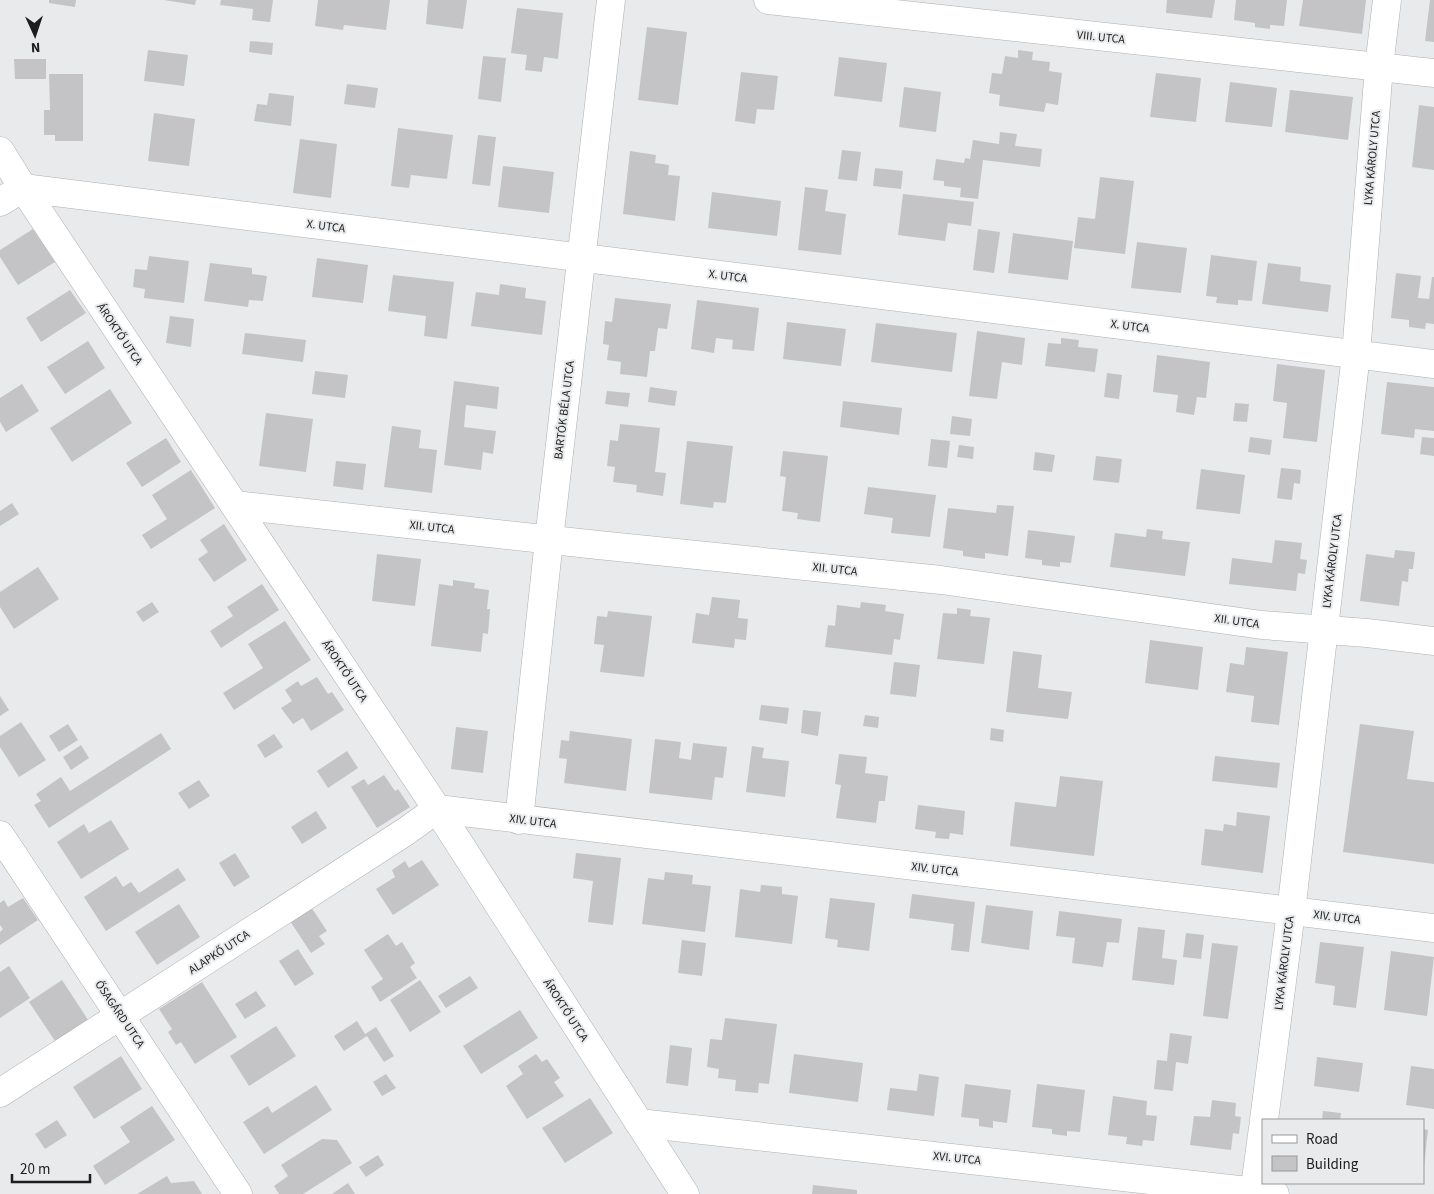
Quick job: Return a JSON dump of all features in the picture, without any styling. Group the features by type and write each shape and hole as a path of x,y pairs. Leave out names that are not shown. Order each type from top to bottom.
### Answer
{"street":[{"name":"BARTÓK BÉLA UTCA","path":"519,820 611,0"},
{"name":"VIII. UTCA","path":"768,0 1434,74"},
{"name":"LYKA KÁROLY UTCA","path":"1264,1119 1291,912 1356,354 1379,67 1387,0"},
{"name":"ÁROKTŐ UTCA","path":"0,151 437,809 685,1194"},
{"name":"X. UTCA","path":"23,188 1434,364"},
{"path":"0,202 23,188"},
{"name":"XII. UTCA","path":"235,505 549,540 941,580 1262,625 1368,633 1434,641"},
{"name":"XIV. UTCA","path":"437,809 1434,928"},
{"name":"ALAPKŐ UTCA","path":"0,1093 437,809"},
{"name":"ŐSAGÁRD UTCA","path":"0,834 238,1194"},
{"name":"XVI. UTCA","path":"639,1122 1261,1193"},
{"path":"1261,1193 1262,1160"}],"building":[{"path":"49,0 76,0 75,7 49,3"},
{"path":"164,0 196,0 195,5"},
{"path":"221,0 273,0 270,22 252,20 253,9 220,5"},
{"path":"318,0 390,0 386,30 344,25 343,30 315,26"},
{"path":"428,0 467,0 463,29 426,24"},
{"path":"1167,0 1215,0 1212,18 1166,13"},
{"path":"1236,0 1287,0 1284,26 1270,25 1270,29 1255,27 1255,23 1234,20"},
{"path":"1303,0 1366,0 1362,34 1299,26"},
{"path":"1430,0 1434,0 1434,42 1425,41"},
{"path":"517,8 563,13 558,59 544,57 542,72 525,70 527,55 511,53"},
{"path":"647,27 687,32 678,105 638,100"},
{"path":"250,41 273,43 272,55 249,52"},
{"path":"148,50 188,55 184,86 144,81"},
{"path":"1018,50 1033,52 1032,60 1050,62 1049,71 1062,73 1058,105 1046,103 1044,112 999,106 1000,95 989,93 992,73 1002,74 1005,56 1018,58"},
{"path":"483,56 506,58 501,102 478,99"},
{"path":"839,57 887,63 882,102 834,96"},
{"path":"14,59 46,59 46,79 15,79"},
{"path":"741,72 778,76 774,110 757,109 755,124 735,121"},
{"path":"1156,73 1201,78 1196,122 1150,117"},
{"path":"49,74 83,74 83,141 55,141 55,135 44,135 44,110 50,110"},
{"path":"1230,82 1277,88 1272,127 1225,122"},
{"path":"347,84 378,88 375,108 344,104"},
{"path":"904,87 941,92 936,132 899,127"},
{"path":"1290,90 1353,97 1348,140 1285,132"},
{"path":"269,93 294,96 291,126 254,121 257,104 267,105"},
{"path":"1419,105 1434,107 1434,170 1412,167"},
{"path":"154,113 195,119 189,166 148,161"},
{"path":"398,128 453,135 447,179 411,175 409,188 391,186"},
{"path":"1000,132 1017,134 1015,146 1042,149 1040,167 983,160 978,199 960,197 961,188 944,186 944,181 933,180 936,159 964,163 965,158 970,159 973,140 999,144"},
{"path":"478,135 496,137 490,186 472,184"},
{"path":"300,139 337,144 331,198 293,193"},
{"path":"842,150 861,152 857,181 838,179"},
{"path":"630,151 656,155 655,163 669,165 668,175 680,176 675,221 623,214"},
{"path":"503,166 554,172 549,213 498,207"},
{"path":"875,168 903,171 901,189 873,186"},
{"path":"1100,177 1134,181 1125,254 1074,248 1078,217 1095,219"},
{"path":"805,187 828,190 825,211 846,214 841,255 798,250"},
{"path":"712,192 781,201 777,236 708,228"},
{"path":"903,194 974,202 971,226 948,223 945,241 898,235"},
{"path":"33,229 55,262 18,285 0,257 0,250"},
{"path":"978,229 1000,232 994,273 973,270"},
{"path":"1013,233 1073,241 1068,280 1008,273"},
{"path":"1137,242 1187,248 1181,293 1131,288"},
{"path":"1211,255 1257,261 1252,301 1238,300 1238,305 1216,303 1217,297 1206,296"},
{"path":"149,256 189,261 184,303 144,298 145,289 133,287 135,269 147,270"},
{"path":"317,258 368,265 363,303 312,297"},
{"path":"210,263 252,268 252,274 267,276 263,301 249,300 248,307 204,301"},
{"path":"1268,263 1301,267 1300,281 1331,285 1328,312 1262,304"},
{"path":"1396,273 1421,276 1418,298 1429,299 1432,277 1434,277 1434,324 1426,323 1425,329 1409,327 1409,320 1391,318"},
{"path":"393,275 454,282 447,339 424,336 426,316 388,311"},
{"path":"500,284 526,288 525,298 546,301 542,335 471,326 476,292 499,295"},
{"path":"70,290 86,313 41,342 26,318"},
{"path":"615,298 671,304 667,329 658,328 655,351 650,351 647,377 620,374 621,362 607,360 609,345 603,344 605,321 612,322"},
{"path":"697,300 759,308 754,351 732,349 733,340 716,338 714,353 691,349"},
{"path":"170,316 194,319 191,347 166,343"},
{"path":"787,322 846,329 841,366 783,359"},
{"path":"876,323 957,333 952,372 871,362"},
{"path":"977,331 1025,338 1022,365 1002,362 997,399 969,396"},
{"path":"245,333 306,340 303,362 242,354"},
{"path":"1061,338 1079,340 1078,347 1098,349 1095,372 1045,366 1048,343 1061,344"},
{"path":"88,341 105,368 65,394 47,367"},
{"path":"1157,355 1210,362 1206,398 1197,397 1194,415 1176,412 1178,395 1153,392"},
{"path":"1277,364 1325,370 1317,442 1283,438 1287,403 1273,401"},
{"path":"315,371 348,375 345,398 312,394"},
{"path":"1107,373 1122,375 1119,399 1104,397"},
{"path":"454,381 499,387 497,409 466,405 464,427 496,431 493,454 483,452 481,470 444,465"},
{"path":"1387,382 1434,387 1434,431 1415,429 1414,438 1381,434"},
{"path":"22,384 39,411 6,432 0,422 0,398"},
{"path":"650,387 677,391 675,406 648,402"},
{"path":"110,389 132,423 72,462 50,428"},
{"path":"607,391 630,393 628,407 605,404"},
{"path":"843,401 902,408 899,435 840,427"},
{"path":"1235,403 1249,404 1247,422 1233,421"},
{"path":"266,413 313,419 306,472 259,466"},
{"path":"952,416 972,419 970,436 950,434"},
{"path":"620,424 660,428 655,472 666,473 663,496 636,492 637,485 613,482 615,467 607,466 610,440 618,441"},
{"path":"392,426 421,430 419,448 437,450 432,493 384,487"},
{"path":"1250,437 1272,440 1270,455 1248,452"},
{"path":"1422,437 1434,438 1434,456 1420,454"},
{"path":"166,438 181,462 142,487 126,463"},
{"path":"931,439 950,441 947,468 928,466"},
{"path":"687,441 733,446 726,503 714,502 713,508 680,504"},
{"path":"959,445 974,447 973,459 957,457"},
{"path":"783,451 828,456 820,522 797,519 798,513 782,511 786,477 780,476"},
{"path":"1035,452 1055,455 1052,472 1033,470"},
{"path":"1096,456 1122,459 1119,483 1093,480"},
{"path":"336,461 366,464 363,490 333,486"},
{"path":"1281,468 1301,470 1300,484 1294,483 1292,500 1277,498"},
{"path":"1201,469 1245,475 1240,514 1196,509"},
{"path":"191,470 215,508 151,549 142,535 167,519 152,495"},
{"path":"868,487 936,495 930,537 891,533 893,518 864,514"},
{"path":"12,503 19,514 0,526 0,511"},
{"path":"997,505 1014,506 1008,556 985,553 985,559 963,556 963,551 943,548 948,508 996,513"},
{"path":"224,524 247,560 214,582 198,559 208,552 200,540"},
{"path":"1147,529 1163,531 1162,539 1190,542 1185,576 1110,567 1115,533 1146,537"},
{"path":"1028,530 1075,536 1071,563 1060,562 1060,567 1042,565 1042,560 1025,558"},
{"path":"1275,540 1302,543 1300,559 1307,560 1305,574 1298,573 1296,591 1229,584 1232,558 1272,563"},
{"path":"1395,550 1415,552 1413,569 1409,569 1408,582 1402,581 1399,606 1360,601 1366,554 1394,558"},
{"path":"377,554 421,559 415,606 372,601"},
{"path":"38,567 59,599 14,629 0,607 0,592"},
{"path":"453,580 475,583 474,588 489,590 487,609 490,609 488,634 483,633 481,652 431,646 439,584 453,586"},
{"path":"262,584 279,610 221,648 210,631 233,616 227,607"},
{"path":"712,597 740,600 738,618 748,619 746,640 735,639 734,648 692,643 696,613 709,615"},
{"path":"152,602 159,612 143,622 136,612"},
{"path":"861,602 886,605 885,611 904,614 900,640 894,639 892,655 825,647 828,625 835,626 837,605 860,608"},
{"path":"957,608 971,610 970,616 990,618 984,664 937,659 943,613 957,614"},
{"path":"608,611 652,616 644,677 600,672 604,645 594,644 597,616 607,617"},
{"path":"285,621 311,660 234,710 223,693 263,668 248,644"},
{"path":"1150,640 1203,647 1198,690 1145,683"},
{"path":"1246,647 1288,652 1279,725 1251,722 1254,696 1226,692 1230,663 1244,665"},
{"path":"1013,651 1042,655 1038,688 1072,692 1068,719 1006,712"},
{"path":"894,662 920,665 916,697 890,694"},
{"path":"317,677 328,694 332,692 344,710 311,731 303,718 293,724 281,708 292,701 285,690 298,681 301,686"},
{"path":"0,696 9,710 0,716"},
{"path":"761,705 789,708 787,724 759,720"},
{"path":"803,710 821,712 818,736 801,733"},
{"path":"865,715 879,717 878,728 863,726"},
{"path":"21,722 46,760 19,777 0,747 0,736"},
{"path":"68,724 78,740 59,752 49,736"},
{"path":"1360,724 1414,731 1407,779 1434,782 1434,864 1343,852"},
{"path":"456,727 488,731 483,773 451,769"},
{"path":"991,728 1004,730 1003,742 990,740"},
{"path":"570,731 632,739 626,791 564,783 567,759 559,758 561,740 569,741"},
{"path":"161,733 171,749 49,828 34,805 41,801 36,794 61,777 70,791"},
{"path":"274,734 283,747 265,758 257,745"},
{"path":"655,739 681,742 679,758 691,760 693,743 727,747 723,778 715,777 712,800 649,793"},
{"path":"81,745 89,758 71,770 63,757"},
{"path":"752,746 764,748 762,758 789,761 785,797 746,792"},
{"path":"347,751 358,768 328,788 317,771"},
{"path":"839,754 867,757 865,773 888,776 885,801 879,801 876,823 836,818 841,785 835,784"},
{"path":"1215,756 1280,763 1277,788 1212,781"},
{"path":"384,775 395,791 398,789 410,807 377,828 351,787 364,779 368,785"},
{"path":"1060,776 1103,781 1094,856 1010,846 1015,802 1056,807"},
{"path":"199,780 210,796 189,809 178,793"},
{"path":"918,805 965,811 963,835 950,833 949,839 935,838 936,832 915,829"},
{"path":"316,811 327,828 302,844 291,827"},
{"path":"1237,812 1270,816 1263,873 1201,865 1205,829 1223,831 1224,824 1236,826"},
{"path":"111,820 129,849 81,879 57,842 84,824 89,833"},
{"path":"235,853 250,877 234,887 219,863"},
{"path":"576,853 621,858 613,925 588,922 593,881 573,878"},
{"path":"422,860 439,885 393,915 376,889 395,877 392,870 405,861 409,868"},
{"path":"178,868 186,880 106,931 84,897 116,876 123,887 131,882 139,893"},
{"path":"665,872 693,875 692,884 711,886 705,932 642,924 648,878 664,880"},
{"path":"761,885 782,887 782,894 798,896 792,944 735,937 740,889 760,892"},
{"path":"912,894 975,902 969,952 951,950 954,924 909,918"},
{"path":"23,898 38,920 0,945 0,932 3,929 0,925 0,903 4,900 8,907"},
{"path":"830,898 875,903 869,951 837,947 838,940 825,938"},
{"path":"179,904 200,937 157,965 135,932"},
{"path":"986,905 1033,911 1029,950 981,943"},
{"path":"311,907 327,931 319,936 325,944 311,953 290,921"},
{"path":"1059,911 1122,919 1119,943 1107,942 1103,967 1072,963 1075,938 1056,936"},
{"path":"1138,927 1165,930 1162,958 1177,960 1174,985 1132,980"},
{"path":"1186,933 1204,935 1201,959 1183,957"},
{"path":"388,934 396,946 402,942 415,963 410,967 417,978 380,1002 371,987 383,979 364,950"},
{"path":"682,940 706,943 702,976 678,973"},
{"path":"1320,942 1364,947 1356,1008 1333,1005 1335,986 1315,983"},
{"path":"1212,943 1238,946 1228,1019 1203,1016"},
{"path":"298,949 314,974 295,986 279,961"},
{"path":"1391,951 1434,957 1427,1016 1384,1010"},
{"path":"9,966 30,998 0,1018 0,972"},
{"path":"470,976 478,988 446,1008 438,996"},
{"path":"62,980 92,1026 59,1047 29,1002"},
{"path":"420,980 441,1012 410,1032 390,1000"},
{"path":"202,982 237,1037 195,1064 181,1042 176,1045 168,1032 172,1029 159,1009"},
{"path":"256,991 266,1006 245,1019 235,1004"},
{"path":"520,1010 538,1038 481,1074 463,1046"},
{"path":"725,1018 777,1024 769,1084 759,1083 758,1093 735,1091 736,1080 718,1078 719,1069 707,1067 710,1039 722,1040"},
{"path":"357,1021 365,1034 376,1027 394,1056 384,1062 367,1036 344,1051 334,1036"},
{"path":"276,1026 296,1056 249,1086 230,1056"},
{"path":"1170,1033 1192,1036 1188,1064 1176,1062 1173,1091 1154,1089 1157,1060 1167,1061"},
{"path":"670,1045 692,1048 688,1086 666,1083"},
{"path":"536,1054 542,1062 547,1059 560,1078 554,1082 564,1096 527,1119 506,1086 523,1074 518,1066"},
{"path":"794,1054 863,1063 858,1102 789,1093"},
{"path":"121,1056 142,1089 94,1119 73,1087"},
{"path":"1317,1057 1363,1063 1359,1092 1314,1086"},
{"path":"1411,1066 1434,1069 1434,1109 1406,1105"},
{"path":"386,1074 396,1088 382,1096 373,1082"},
{"path":"919,1074 939,1077 934,1116 887,1110 890,1088 917,1091"},
{"path":"965,1084 1011,1090 1007,1123 993,1121 993,1128 979,1126 979,1119 961,1117"},
{"path":"1037,1084 1085,1090 1080,1132 1067,1131 1067,1136 1052,1134 1052,1129 1032,1127"},
{"path":"316,1085 332,1110 264,1154 243,1122 268,1106 272,1113"},
{"path":"1113,1096 1147,1101 1146,1115 1157,1116 1154,1141 1143,1140 1142,1146 1126,1144 1127,1137 1108,1135"},
{"path":"590,1098 613,1133 565,1163 542,1128"},
{"path":"1212,1100 1236,1103 1235,1116 1241,1117 1239,1134 1233,1133 1231,1150 1190,1145 1194,1116 1210,1117"},
{"path":"152,1106 175,1140 105,1185 93,1166 130,1142 120,1127"},
{"path":"1323,1111 1341,1113 1340,1119 1322,1119"},
{"path":"57,1120 67,1135 45,1149 35,1134"},
{"path":"1424,1129 1428,1130 1424,1165"},
{"path":"322,1139 337,1140 352,1163 303,1194 279,1194 274,1186 288,1176 281,1165"},
{"path":"378,1155 384,1165 366,1177 359,1167"},
{"path":"167,1176 171,1183 194,1181 202,1194 137,1194"},
{"path":"348,1183 355,1194 332,1194"},
{"path":"813,1185 857,1190 857,1194 812,1194"}]}
